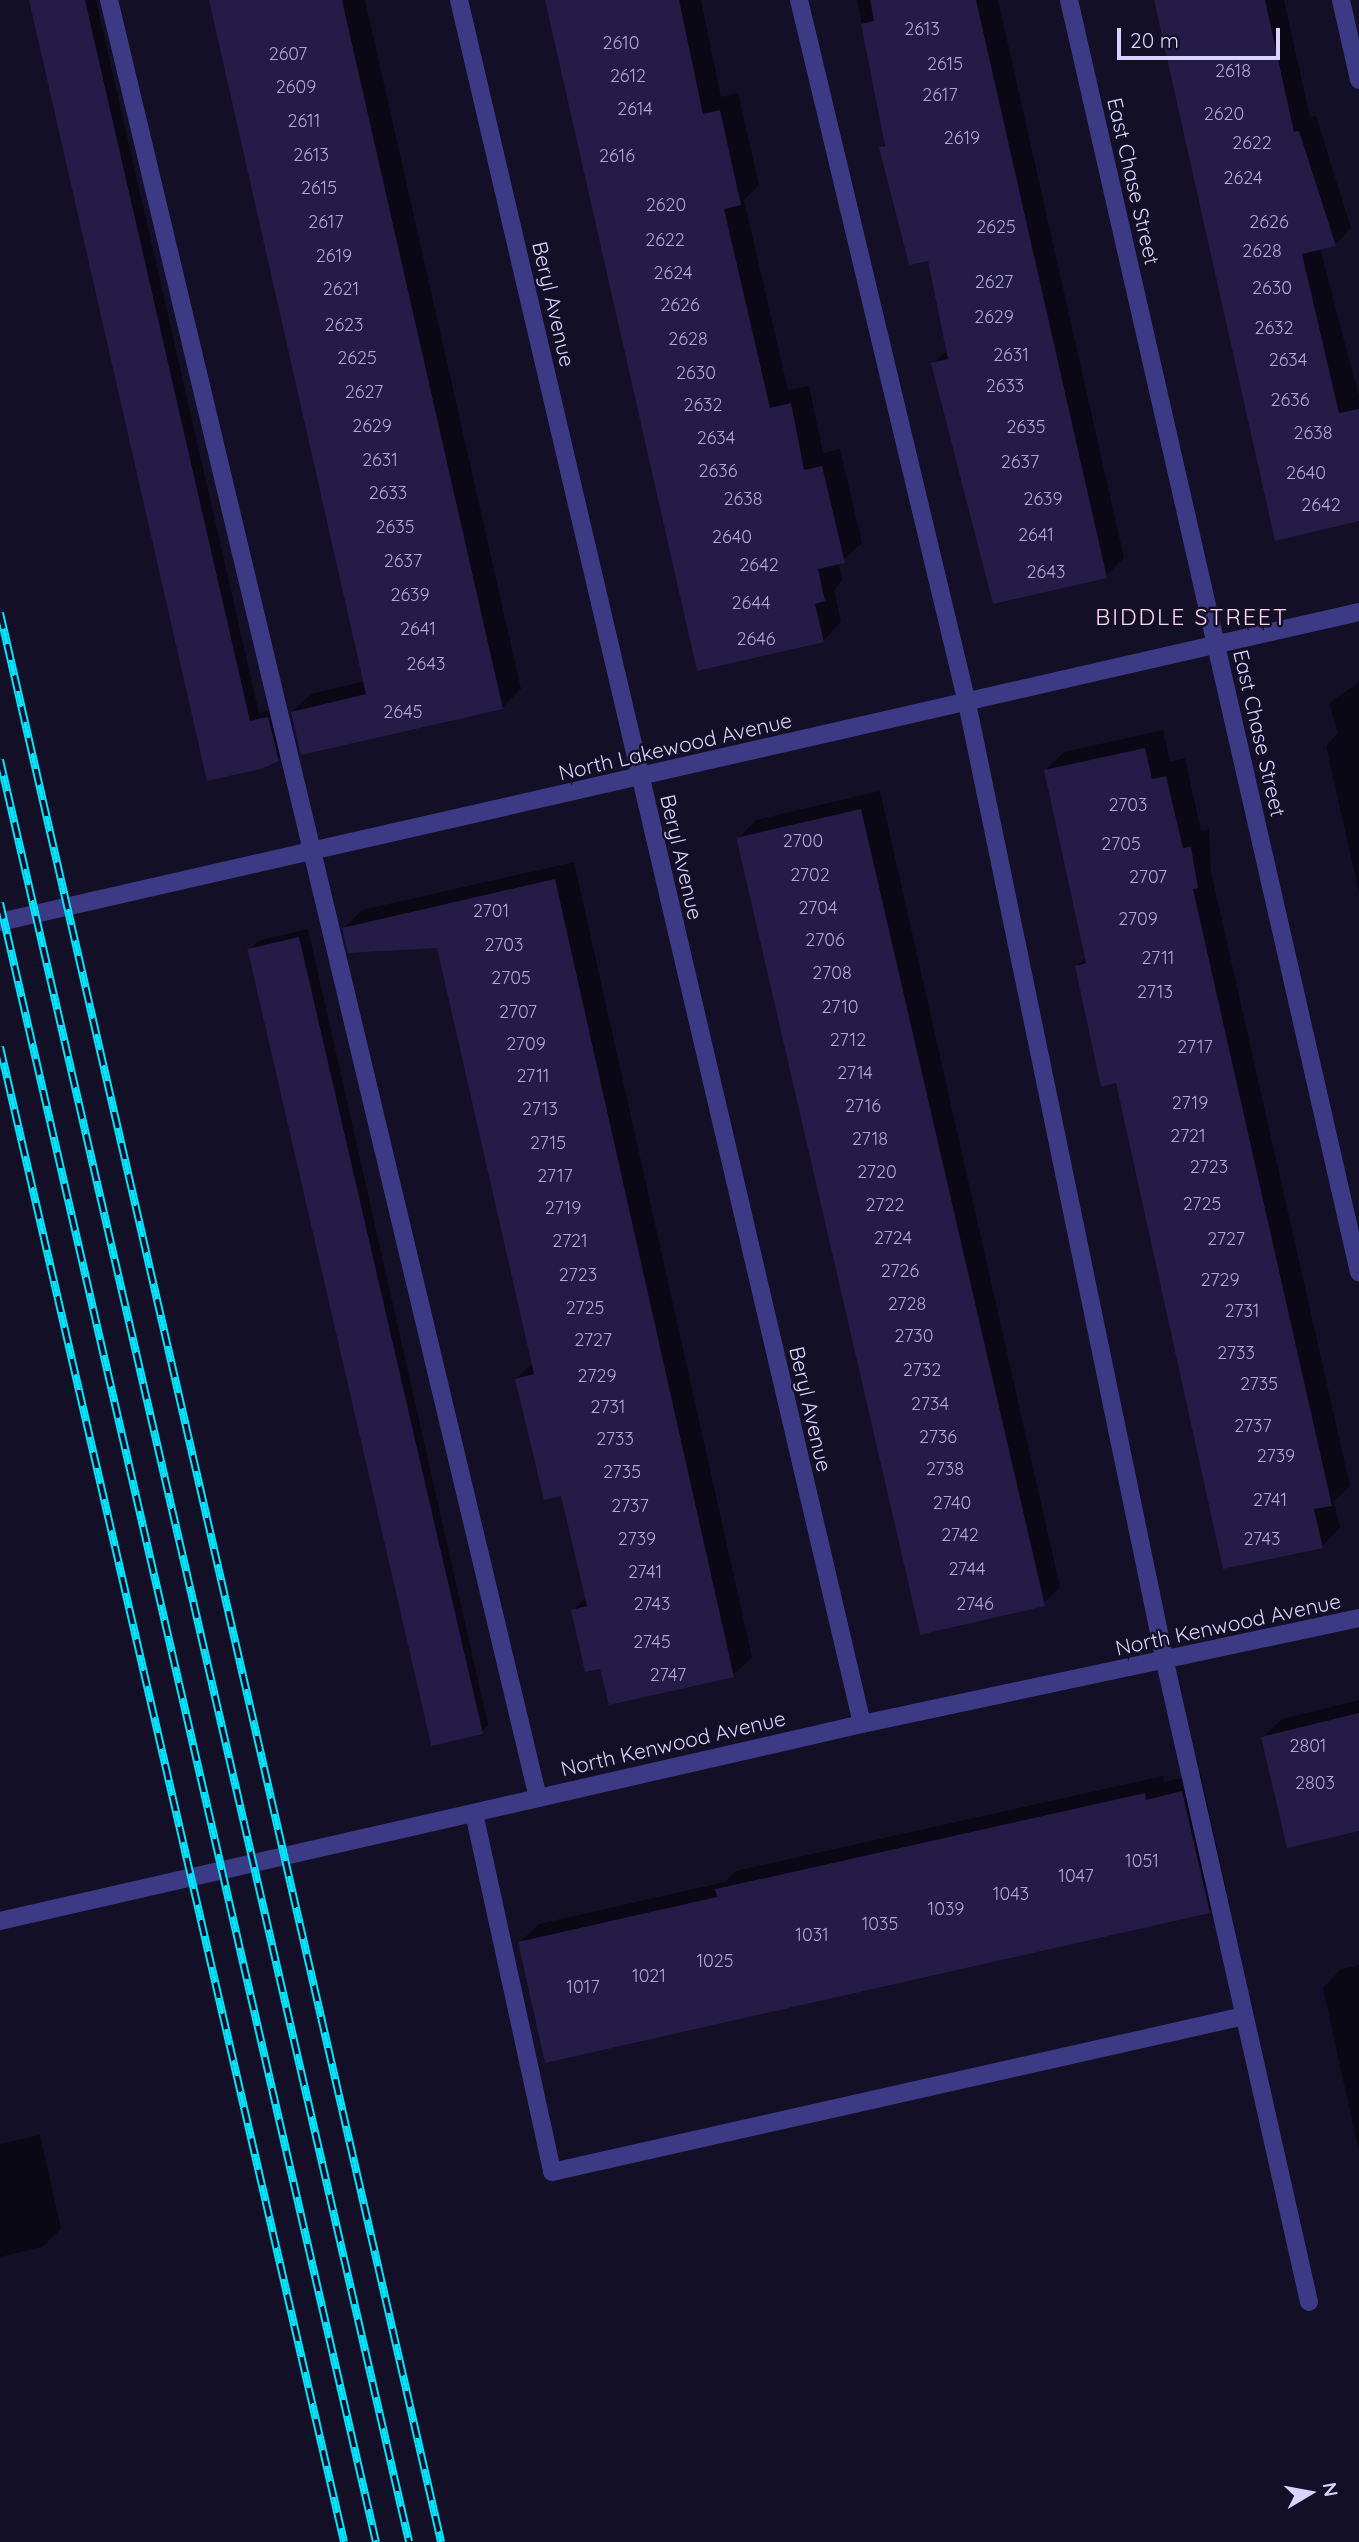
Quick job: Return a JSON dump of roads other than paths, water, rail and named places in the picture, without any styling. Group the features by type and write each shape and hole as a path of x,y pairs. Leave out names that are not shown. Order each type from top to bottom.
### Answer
{"street":[{"path":"109,0 308,853 538,1798"},
{"name":"Beryl Avenue","path":"459,0 862,1724"},
{"path":"799,0 967,703 1165,1662 1309,2302"},
{"name":"East Chase Street","path":"1069,0 1359,1272"},
{"path":"1341,0 1359,80"},
{"name":"North Lakewood Avenue","path":"0,922 641,778 1359,612"},
{"name":"North Kenwood Avenue","path":"0,1921 862,1724 1165,1662 1359,1618"},
{"path":"474,1812 552,2172 1244,2016"}],"railway":[{"path":"0,613 441,2542"},
{"path":"0,760 409,2542"},
{"path":"0,903 376,2542"},
{"path":"0,1047 344,2542"}],"district":[{"name":"BIDDLE STREET","path":"1192,617"}]}
